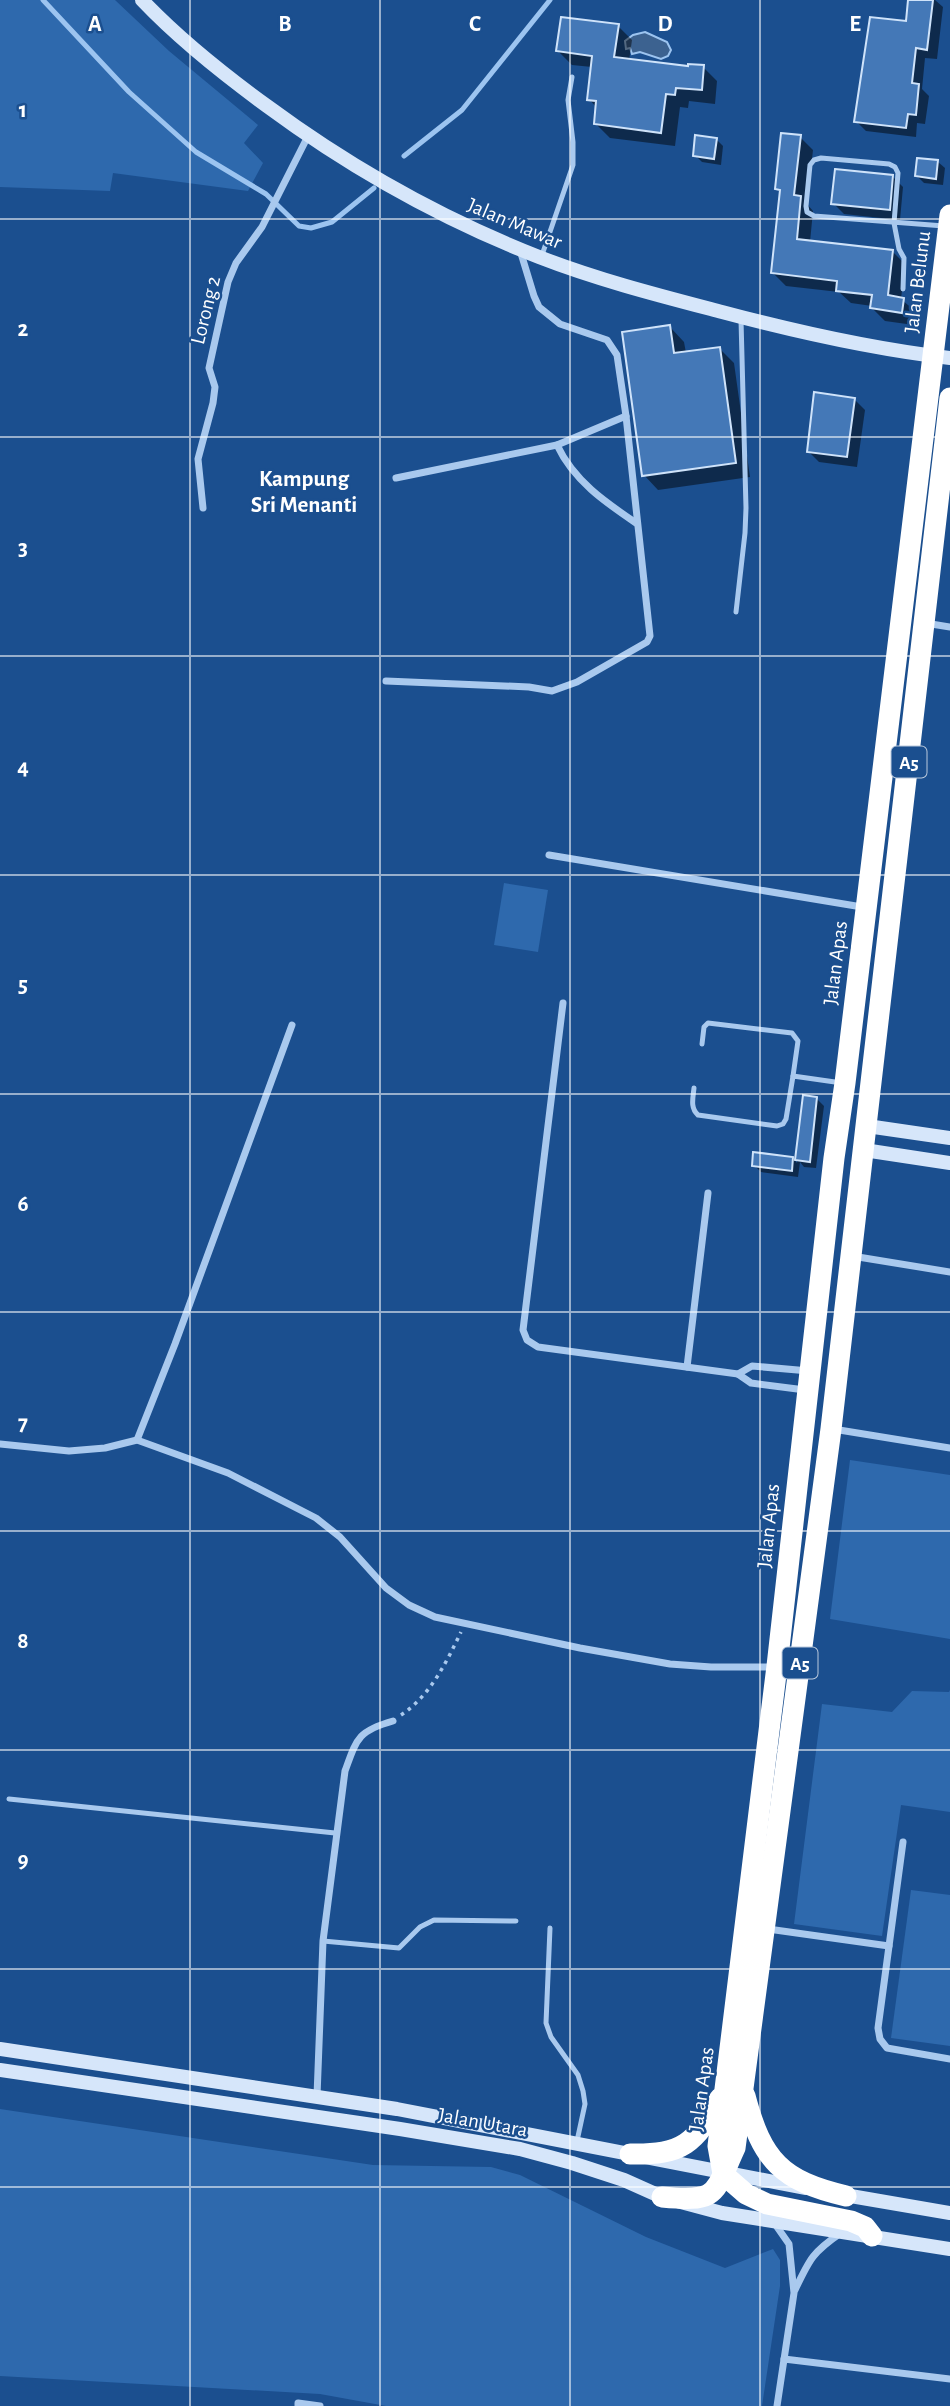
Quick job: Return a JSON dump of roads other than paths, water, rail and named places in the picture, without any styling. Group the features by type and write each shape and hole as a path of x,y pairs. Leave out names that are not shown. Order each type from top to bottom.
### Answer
{"highway":[{"name":"Jalan Belunu","path":"941,357 949,221"},
{"name":"Jalan Apas","path":"735,2087 777,1667 834,1158 941,357"},
{"name":"Jalan Apas","path":"723,2174 718,2146 735,2087 764,1928 831,1429 950,398"},
{"path":"834,1158 856,1130 867,1126"},
{"path":"630,2154 673,2151 697,2136 735,2087 771,2158 793,2179 813,2188 846,2196"},
{"path":"662,2197 694,2200 706,2197 717,2187 723,2174 746,2194 767,2204 851,2221 865,2227 872,2236"}],"main road":[{"name":"Jalan Mawar","path":"142,0 218,70 308,136 404,195 520,249 604,279 741,317 850,343 900,353 941,357"},
{"path":"867,1126 950,1138"},
{"path":"864,1150 950,1163"},
{"name":"Jalan Utara","path":"0,2049 397,2109 577,2142 723,2174 950,2213"},
{"name":"Jalan Utara","path":"0,2070 291,2112 520,2149 624,2180 662,2197 722,2213 950,2249"}],"street":[{"name":"Lorong 2","path":"203,508 198,459 213,403 215,387 209,368 228,282 236,263 262,227 308,136"},
{"path":"386,681 529,687 552,691 577,682 647,642 650,629 617,355 612,345 602,337 560,324 539,307 520,249"},
{"path":"396,478 558,445 626,416"},
{"path":"558,445 564,460 590,490 636,523"},
{"path":"924,623 950,626"},
{"path":"549,855 866,908"},
{"path":"563,1003 523,1330 527,1340 538,1348 738,1374 751,1383 808,1380"},
{"path":"136,1440 175,1344 292,1025"},
{"path":"687,1367 708,1193"},
{"path":"851,1256 950,1272"},
{"path":"738,1374 752,1366 808,1380"},
{"path":"831,1429 950,1448"},
{"path":"0,1444 69,1451 106,1448 136,1440 228,1472 300,1508 340,1537 386,1588 409,1605 435,1617 670,1664 777,1667"},
{"path":"317,2097 323,1941 345,1771 354,1746 368,1728 393,1721"},
{"path":"903,1842 878,2028 880,2039 887,2048 950,2059"},
{"path":"764,1928 888,1946"},
{"path":"774,2222 789,2244 794,2293 777,2406"},
{"path":"794,2293 818,2248 843,2231"},
{"path":"784,2359 950,2379"},
{"path":"298,2405 320,2406"}],"lane":[{"path":"541,258 573,165 568,100 572,77"},
{"path":"903,289 904,258 899,249 894,223 898,173 895,167 889,164 821,158 810,165 806,206 807,212 814,216 894,223 949,221"},
{"path":"736,612 746,508 741,317"},
{"path":"694,1088 692,1105 698,1115 777,1126 783,1124 786,1119 799,1041 792,1033 708,1023 702,1044"},
{"path":"793,1076 845,1083"},
{"path":"9,1799 335,1833"},
{"path":"323,1941 399,1948 420,1927 434,1920 516,1921"},
{"path":"550,1928 546,2023 551,2037 578,2075 583,2091 584,2104 577,2142"}],"waterway":[{"path":"43,0 129,92 196,152 266,194 299,226 311,228 332,222 374,188"},
{"path":"404,156 462,110 550,0"}],"district":[{"name":"Kampung Sri Menanti","path":"304,491"}]}
